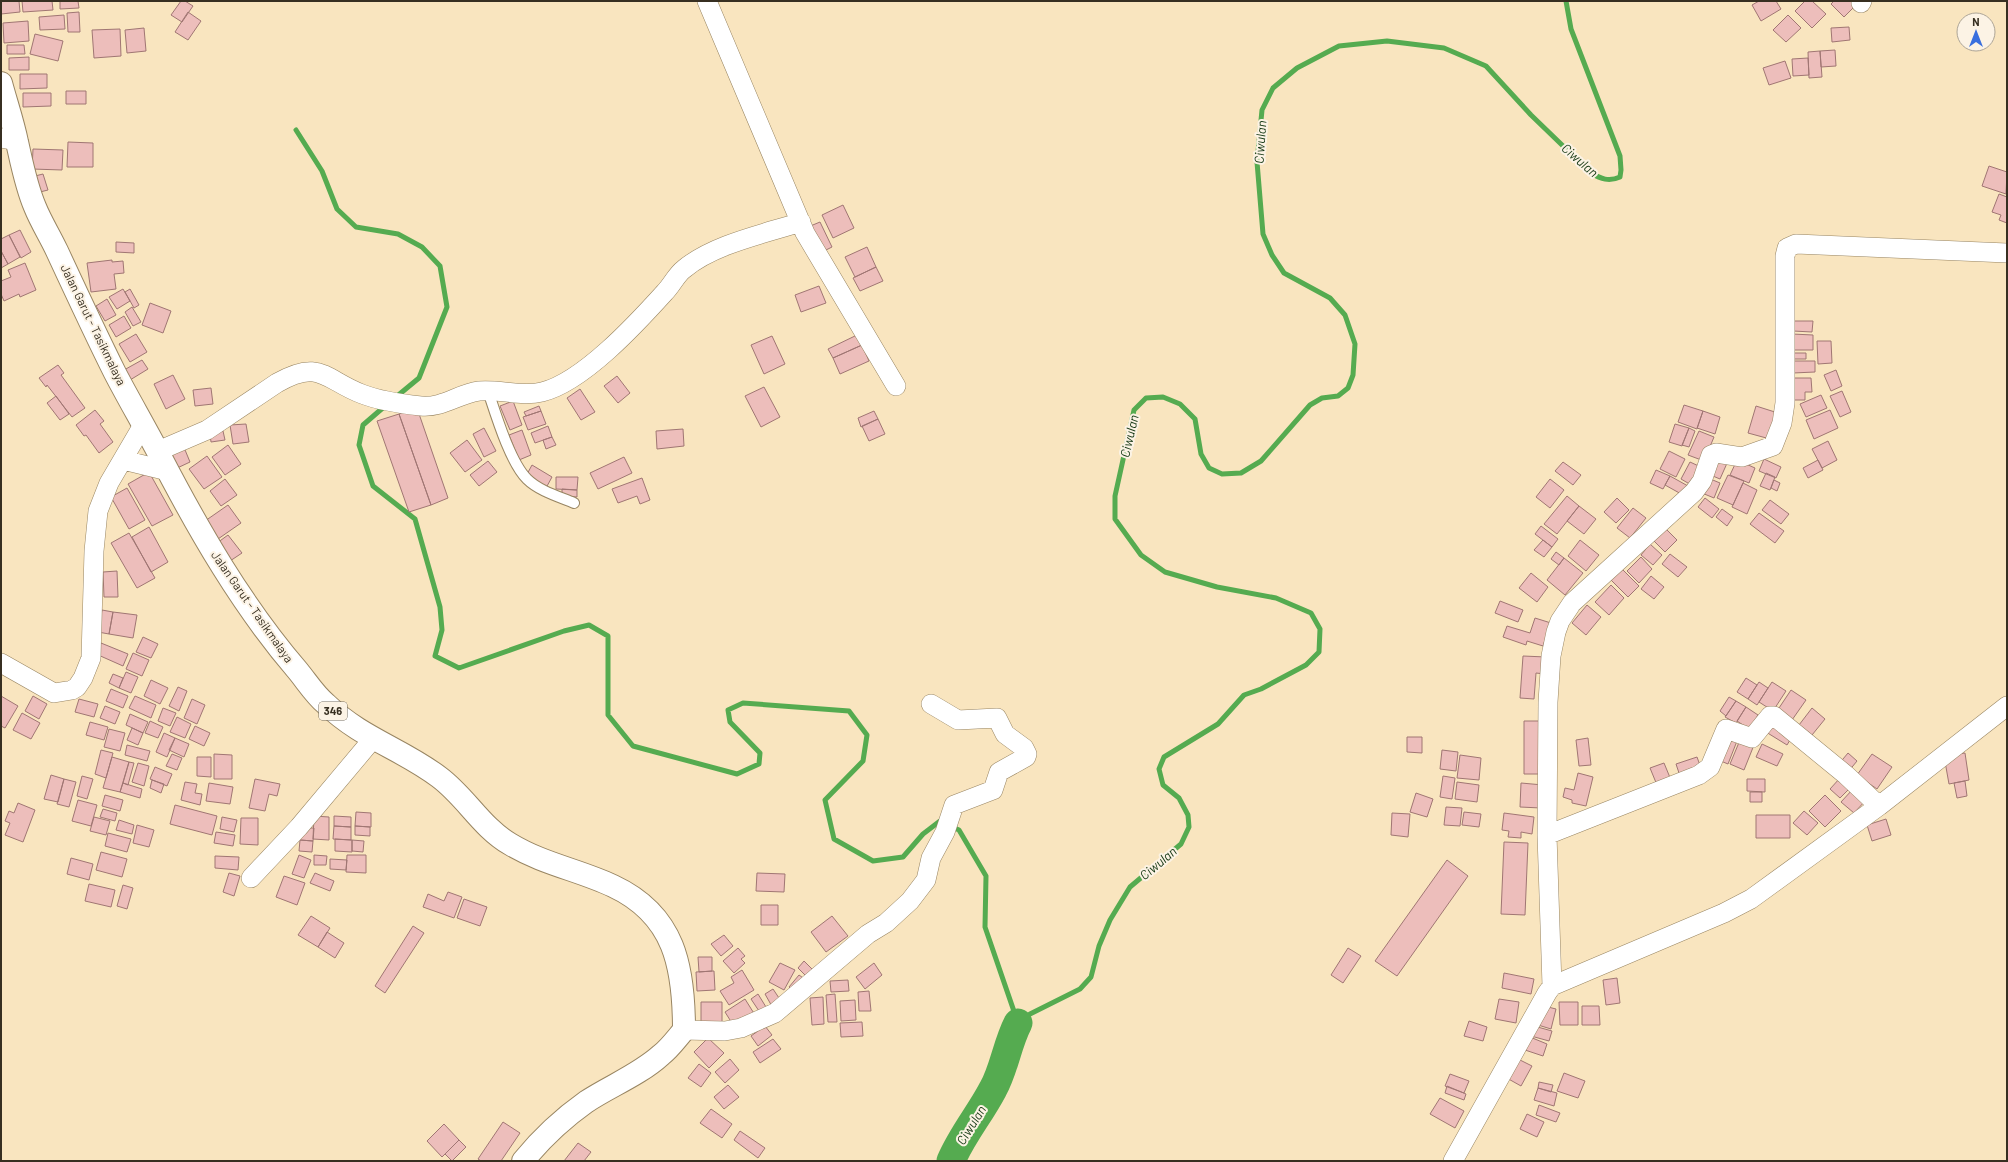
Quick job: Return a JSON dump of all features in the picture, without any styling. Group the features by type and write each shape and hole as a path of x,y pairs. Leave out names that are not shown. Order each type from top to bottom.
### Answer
{"main road":[{"name":"Jalan Garut - Tasikmalaya","path":"1,82 9,139 35,207 115,372 168,471 222,566 281,652 322,701 354,728 372,740 397,751 438,776 457,792 480,821 505,842 547,863 613,886 632,897 651,913 668,936 681,970 684,990 684,1030"},
{"path":"523,1161 535,1146 564,1119 597,1095 650,1064 662,1054 684,1030"}],"street":[{"path":"707,1 805,233 896,386"},
{"path":"158,452 207,430 282,380 304,372 318,372 325,374 362,394 379,399 432,407 448,403 470,393 488,391 530,394 558,386 615,345 678,275 690,265 719,249 801,222"},
{"path":"1552,986 1547,835 1548,702 1551,656 1560,621 1572,603 1694,492 1702,481 1711,455 1716,453 1742,457 1771,448 1775,444 1782,423 1785,403 1785,256 1787,248 1796,244 2007,253"},
{"path":"1,663 54,693 72,690 77,687 83,678 91,658 94,551 98,511 109,483 143,425"},
{"path":"123,460 168,471"},
{"path":"684,1030 725,1031 741,1028 775,1013 786,1005 910,901 926,880 931,858 944,832 954,805 993,790 999,772 1024,760 1027,754 1024,748 1005,734 997,718 958,720 931,704"},
{"path":"1453,1161 1547,992 1552,986 1724,913 1752,899 1879,806 2007,706"},
{"path":"1547,835 1699,775 1710,767 1726,729 1752,738 1770,716 1774,716 1846,775 1879,806"},
{"path":"251,878 300,827 372,740"}],"lane":[{"path":"488,391 499,425 523,474 531,482 574,503"}],"building":[{"path":"1,1 19,1 20,12 1,14"},
{"path":"22,1 52,1 53,10 23,12"},
{"path":"60,1 78,1 79,8 60,9"},
{"path":"181,1 185,1 193,6 182,22 171,15"},
{"path":"1759,1 1776,1 1781,9 1761,21 1752,5"},
{"path":"1805,1 1812,1 1826,14 1812,28 1795,11"},
{"path":"1834,1 1852,1 1856,5 1844,17 1831,4"},
{"path":"79,12 80,32 68,32 67,13"},
{"path":"188,12 201,21 188,40 175,32"},
{"path":"64,15 65,29 40,30 39,17"},
{"path":"1788,15 1801,28 1786,42 1773,30"},
{"path":"28,21 29,41 4,43 3,23"},
{"path":"1849,27 1850,40 1832,42 1831,28"},
{"path":"144,28 146,51 127,53 125,30"},
{"path":"120,29 121,56 94,58 92,30"},
{"path":"35,34 63,41 58,61 30,54"},
{"path":"7,45 24,45 25,54 7,54"},
{"path":"1835,50 1836,66 1821,67 1820,51"},
{"path":"1820,51 1822,77 1809,78 1808,52"},
{"path":"29,57 29,70 9,70 9,58"},
{"path":"1808,58 1809,75 1793,76 1792,59"},
{"path":"1785,61 1791,78 1769,85 1763,68"},
{"path":"20,74 47,74 47,88 20,89"},
{"path":"66,91 86,91 86,104 66,104"},
{"path":"23,93 51,93 51,106 23,107"},
{"path":"68,142 93,143 93,167 67,167"},
{"path":"33,149 63,150 62,170 32,169"},
{"path":"1989,166 2007,172 2006,194 1982,186"},
{"path":"43,174 48,190 36,193 31,177"},
{"path":"1999,194 2007,197 2007,223 1999,220 2001,215 1992,212"},
{"path":"843,205 854,228 833,238 822,215"},
{"path":"820,222 832,247 820,253 808,227"},
{"path":"20,230 31,252 21,258 9,235"},
{"path":"9,235 20,257 8,264 1,251 1,239"},
{"path":"116,242 134,243 134,253 116,252"},
{"path":"867,247 876,267 855,277 845,257"},
{"path":"1,251 8,264 1,268"},
{"path":"112,260 112,262 123,261 124,273 114,274 116,289 91,292 87,263"},
{"path":"25,263 36,290 20,297 19,294 4,301 1,294 1,281 11,277 8,270"},
{"path":"876,267 883,281 860,291 853,278"},
{"path":"819,286 826,303 801,312 795,295"},
{"path":"123,289 130,301 117,309 109,297"},
{"path":"130,289 139,305 134,308 125,292"},
{"path":"107,299 116,315 105,321 96,306"},
{"path":"150,303 171,311 163,333 142,325"},
{"path":"132,307 141,322 133,326 125,312"},
{"path":"124,316 131,328 116,337 109,325"},
{"path":"1793,321 1813,321 1812,332 1793,331"},
{"path":"136,334 147,352 130,362 119,344"},
{"path":"1792,334 1813,335 1813,350 1792,350"},
{"path":"857,335 862,345 833,358 828,349"},
{"path":"772,336 785,364 764,374 751,345"},
{"path":"1817,341 1831,341 1832,363 1818,364"},
{"path":"862,345 869,361 840,374 833,358"},
{"path":"1791,353 1806,353 1806,359 1792,359"},
{"path":"142,360 148,369 130,380 124,370"},
{"path":"1793,361 1815,361 1815,372 1793,373"},
{"path":"58,365 64,373 61,375 85,408 72,417 47,385 46,387 39,378"},
{"path":"1836,370 1842,386 1831,391 1824,375"},
{"path":"173,375 185,399 166,409 154,384"},
{"path":"617,376 630,393 618,403 604,386"},
{"path":"1790,378 1811,378 1812,392 1805,392 1805,400 1791,400"},
{"path":"764,387 780,417 761,427 745,396"},
{"path":"211,388 213,404 195,406 193,390"},
{"path":"580,389 595,412 581,420 567,398"},
{"path":"1842,391 1851,412 1840,417 1830,396"},
{"path":"1821,395 1827,408 1806,417 1800,404"},
{"path":"56,396 69,414 60,420 47,403"},
{"path":"513,401 522,425 510,430 500,406"},
{"path":"1684,405 1703,411 1697,429 1678,422"},
{"path":"539,406 541,411 526,416 524,412"},
{"path":"1756,406 1778,413 1770,439 1748,433"},
{"path":"417,408 448,498 431,505 399,414"},
{"path":"95,410 104,421 100,424 113,442 99,453 86,435 84,436 76,425"},
{"path":"1830,410 1838,428 1814,439 1806,420"},
{"path":"541,411 546,424 528,430 523,417"},
{"path":"874,411 878,419 861,427 858,418"},
{"path":"1703,411 1720,417 1715,434 1697,428"},
{"path":"399,414 431,505 409,512 377,421"},
{"path":"878,419 885,434 869,441 862,426"},
{"path":"246,424 249,442 233,444 230,425"},
{"path":"1675,424 1689,428 1682,446 1669,442"},
{"path":"548,426 552,437 535,443 531,433"},
{"path":"484,428 496,451 484,457 473,434"},
{"path":"1689,428 1695,431 1689,447 1682,445"},
{"path":"683,429 684,446 657,449 656,431"},
{"path":"522,430 531,455 519,460 509,435"},
{"path":"223,431 225,440 211,442 210,433"},
{"path":"1699,431 1714,437 1704,461 1688,455"},
{"path":"552,437 556,445 546,449 543,440"},
{"path":"467,440 482,460 465,472 450,453"},
{"path":"1828,441 1837,460 1822,468 1812,449"},
{"path":"183,445 190,462 173,470 166,453"},
{"path":"228,445 241,464 225,475 212,457"},
{"path":"1669,451 1685,459 1676,477 1660,469"},
{"path":"207,456 222,477 204,489 189,469"},
{"path":"1716,456 1728,461 1720,479 1708,474"},
{"path":"624,457 632,473 598,489 590,473"},
{"path":"1764,459 1781,467 1776,478 1759,471"},
{"path":"1737,460 1755,468 1749,483 1730,475"},
{"path":"1818,460 1823,470 1808,478 1803,468"},
{"path":"488,461 497,472 479,486 470,475"},
{"path":"1563,462 1581,475 1573,485 1555,471"},
{"path":"1690,462 1703,468 1693,486 1681,479"},
{"path":"532,465 552,477 546,488 526,476"},
{"path":"1656,470 1670,476 1663,489 1650,483"},
{"path":"149,472 173,515 152,526 128,484"},
{"path":"1766,473 1775,477 1770,490 1760,486"},
{"path":"1728,475 1744,481 1733,505 1717,498"},
{"path":"1670,476 1688,486 1683,495 1665,485"},
{"path":"556,477 578,477 577,490 556,489"},
{"path":"642,478 650,500 640,504 637,496 618,503 612,489"},
{"path":"1708,478 1720,483 1714,498 1702,493"},
{"path":"225,479 237,495 221,506 210,491"},
{"path":"1550,479 1564,490 1550,508 1536,497"},
{"path":"1774,480 1780,483 1777,491 1771,488"},
{"path":"1743,483 1757,490 1747,514 1732,507"},
{"path":"127,488 145,520 129,529 111,497"},
{"path":"562,489 577,490 577,497 562,496"},
{"path":"1567,496 1579,506 1557,534 1544,524"},
{"path":"1617,498 1629,510 1616,523 1604,512"},
{"path":"1705,498 1719,509 1712,518 1698,507"},
{"path":"1770,500 1789,514 1781,524 1762,510"},
{"path":"228,505 241,523 218,539 205,521"},
{"path":"1579,506 1596,519 1584,534 1567,521"},
{"path":"1633,508 1646,518 1630,538 1617,528"},
{"path":"1722,509 1733,517 1727,526 1716,517"},
{"path":"1759,513 1784,531 1775,543 1750,524"},
{"path":"1541,526 1558,539 1552,547 1535,534"},
{"path":"149,527 168,562 151,572 132,537"},
{"path":"1664,527 1677,540 1665,552 1652,539"},
{"path":"129,533 155,578 137,588 111,543"},
{"path":"228,535 242,553 230,561 217,543"},
{"path":"1543,540 1552,547 1544,557 1534,550"},
{"path":"1580,540 1599,555 1586,571 1568,556"},
{"path":"1650,544 1662,555 1653,565 1641,555"},
{"path":"1556,552 1564,558 1559,565 1551,559"},
{"path":"1670,554 1687,567 1678,577 1662,564"},
{"path":"1641,557 1652,569 1639,583 1627,571"},
{"path":"1564,558 1583,573 1565,595 1547,580"},
{"path":"1622,569 1639,586 1628,597 1611,580"},
{"path":"117,571 118,597 104,597 103,572"},
{"path":"1531,573 1548,587 1537,602 1519,588"},
{"path":"1651,576 1664,587 1654,599 1641,589"},
{"path":"1611,585 1624,598 1609,615 1595,602"},
{"path":"1500,601 1523,610 1518,622 1495,613"},
{"path":"1587,605 1601,617 1586,635 1572,623"},
{"path":"102,610 113,612 109,634 98,632"},
{"path":"113,612 137,615 133,638 109,634"},
{"path":"1535,618 1551,623 1543,646 1527,641 1526,645 1503,637 1507,626 1530,633"},
{"path":"143,637 158,644 151,658 136,652"},
{"path":"101,643 128,654 123,666 96,654"},
{"path":"133,653 149,660 142,676 126,669"},
{"path":"1523,656 1546,657 1545,674 1536,673 1534,699 1520,698"},
{"path":"126,672 138,677 131,693 119,688"},
{"path":"113,674 123,678 119,688 109,683"},
{"path":"1746,678 1757,685 1748,699 1737,692"},
{"path":"151,680 168,688 160,704 144,696"},
{"path":"1759,682 1768,688 1757,705 1748,699"},
{"path":"1772,682 1786,691 1773,711 1759,702"},
{"path":"178,687 187,691 179,711 169,706"},
{"path":"111,689 128,696 123,708 106,701"},
{"path":"1791,690 1806,700 1792,720 1777,711"},
{"path":"1,696 18,706 5,728 1,726"},
{"path":"33,696 47,704 39,719 25,711"},
{"path":"135,696 156,705 151,718 129,708"},
{"path":"1729,697 1736,701 1726,716 1720,711"},
{"path":"79,699 98,704 94,717 75,712"},
{"path":"192,699 205,705 197,724 184,718"},
{"path":"1736,701 1746,707 1736,723 1725,717"},
{"path":"105,706 120,712 115,724 100,718"},
{"path":"1746,707 1758,715 1749,729 1737,721"},
{"path":"163,708 176,713 170,726 158,721"},
{"path":"1812,708 1825,719 1812,735 1799,725"},
{"path":"22,713 40,723 31,739 13,730"},
{"path":"130,714 148,722 143,733 126,725"},
{"path":"177,717 191,724 185,738 170,732"},
{"path":"150,721 163,727 158,738 145,733"},
{"path":"1524,721 1541,721 1541,774 1524,774"},
{"path":"90,722 108,727 104,740 86,735"},
{"path":"1772,722 1793,735 1787,745 1766,732"},
{"path":"195,726 210,733 204,746 189,739"},
{"path":"132,728 143,733 138,745 127,740"},
{"path":"109,729 125,733 120,751 104,747"},
{"path":"164,733 175,738 167,757 156,752"},
{"path":"1407,737 1422,737 1422,753 1407,752"},
{"path":"1726,737 1737,741 1728,764 1716,759"},
{"path":"175,738 189,744 184,757 169,750"},
{"path":"1588,738 1591,765 1579,766 1576,740"},
{"path":"1740,740 1754,745 1744,770 1730,764"},
{"path":"1762,744 1783,754 1777,766 1756,757"},
{"path":"127,745 150,751 147,761 125,755"},
{"path":"101,750 113,753 106,778 95,774"},
{"path":"1442,750 1458,752 1456,771 1440,769"},
{"path":"1848,753 1857,761 1848,772 1838,765"},
{"path":"1965,753 1969,780 1949,784 1944,756"},
{"path":"172,754 182,758 177,770 166,766"},
{"path":"214,754 232,755 232,779 214,779"},
{"path":"1872,754 1892,767 1877,789 1857,775"},
{"path":"1460,755 1481,758 1479,780 1457,778"},
{"path":"112,757 129,762 120,792 103,788"},
{"path":"197,757 211,757 211,777 197,776"},
{"path":"1697,757 1701,768 1680,776 1676,764"},
{"path":"129,762 134,763 128,785 123,783"},
{"path":"138,763 149,766 144,786 132,782"},
{"path":"1664,763 1671,780 1657,785 1650,768"},
{"path":"155,767 172,774 167,786 150,779"},
{"path":"1578,773 1593,777 1586,806 1572,803 1572,800 1563,797 1565,788 1574,790"},
{"path":"51,775 64,779 58,802 44,799"},
{"path":"82,776 93,779 87,799 77,796"},
{"path":"1443,776 1455,778 1452,799 1440,797"},
{"path":"1840,778 1850,788 1840,798 1830,789"},
{"path":"64,779 76,782 69,807 57,804"},
{"path":"255,779 280,784 277,796 269,794 265,811 249,808"},
{"path":"1747,779 1765,779 1765,792 1747,791"},
{"path":"152,780 164,784 161,793 150,788"},
{"path":"1965,781 1967,796 1957,798 1954,783"},
{"path":"185,782 197,784 195,793 202,794 200,805 181,800"},
{"path":"1457,782 1479,785 1477,802 1455,799"},
{"path":"123,783 142,789 140,798 120,792"},
{"path":"209,783 233,787 230,804 206,801"},
{"path":"1521,783 1543,785 1541,808 1520,807"},
{"path":"1853,789 1866,800 1854,813 1841,802"},
{"path":"1750,792 1762,792 1762,802 1750,802"},
{"path":"1416,793 1433,799 1427,817 1410,812"},
{"path":"105,795 123,800 120,811 102,806"},
{"path":"1825,795 1841,811 1825,827 1809,811"},
{"path":"78,800 97,805 91,826 72,821"},
{"path":"18,803 35,810 23,842 5,835 10,823 5,821 9,811 14,813"},
{"path":"175,805 217,816 212,835 170,824"},
{"path":"1446,807 1462,808 1460,826 1444,825"},
{"path":"103,809 117,813 115,821 100,817"},
{"path":"1804,811 1818,823 1807,835 1793,823"},
{"path":"356,812 371,813 371,827 355,826"},
{"path":"1464,812 1481,814 1479,827 1462,825"},
{"path":"1392,813 1410,814 1408,837 1391,835"},
{"path":"1504,813 1534,817 1532,834 1521,832 1521,838 1508,837 1509,831 1502,830"},
{"path":"1756,815 1790,815 1790,838 1756,838"},
{"path":"314,816 329,817 329,840 313,839"},
{"path":"334,816 351,817 351,827 334,826"},
{"path":"94,817 110,821 106,835 90,831"},
{"path":"222,817 237,820 234,832 220,829"},
{"path":"241,818 258,818 258,845 240,844"},
{"path":"1886,819 1891,835 1872,841 1867,825"},
{"path":"119,820 134,825 132,834 116,830"},
{"path":"137,825 154,830 149,847 133,843"},
{"path":"334,826 351,827 351,840 333,839"},
{"path":"355,826 370,827 370,836 355,835"},
{"path":"300,828 314,828 313,841 300,840"},
{"path":"216,832 235,835 233,846 214,843"},
{"path":"108,833 131,839 127,852 105,846"},
{"path":"335,839 352,840 352,852 335,851"},
{"path":"300,840 313,841 312,852 299,851"},
{"path":"352,840 364,841 363,852 352,851"},
{"path":"1504,842 1528,843 1525,915 1501,914"},
{"path":"101,852 127,859 122,877 96,870"},
{"path":"299,855 311,860 304,878 292,874"},
{"path":"314,855 327,856 326,865 314,865"},
{"path":"347,855 366,855 366,873 346,872"},
{"path":"215,856 239,857 238,870 215,868"},
{"path":"71,858 93,864 89,880 67,874"},
{"path":"330,859 347,860 346,870 330,869"},
{"path":"1447,860 1468,876 1397,976 1375,961"},
{"path":"229,873 240,876 234,896 223,892"},
{"path":"315,873 334,881 330,891 310,883"},
{"path":"757,873 785,874 784,892 756,891"},
{"path":"284,876 305,883 297,905 276,897"},
{"path":"89,884 115,890 111,907 85,901"},
{"path":"123,885 133,888 127,909 117,906"},
{"path":"448,892 462,897 454,918 423,907 428,894 444,901"},
{"path":"464,899 487,907 480,926 457,918"},
{"path":"761,905 778,905 778,925 761,925"},
{"path":"311,916 330,928 318,947 298,935"},
{"path":"832,916 848,936 826,952 811,932"},
{"path":"413,926 424,933 385,993 375,986"},
{"path":"327,932 344,943 335,958 318,947"},
{"path":"724,935 733,946 721,956 711,944"},
{"path":"738,948 745,956 741,959 745,963 734,973 723,961"},
{"path":"1348,948 1361,956 1343,983 1331,975"},
{"path":"698,957 712,957 712,971 699,972"},
{"path":"804,961 815,972 808,978 798,968"},
{"path":"780,963 795,970 784,990 769,982"},
{"path":"874,963 882,975 865,989 856,977"},
{"path":"742,970 754,990 729,1005 720,991 734,983 731,977"},
{"path":"714,971 715,990 697,991 696,972"},
{"path":"1504,973 1534,979 1531,994 1502,988"},
{"path":"799,975 806,980 796,993 789,987"},
{"path":"1617,978 1620,1003 1606,1005 1603,980"},
{"path":"848,980 849,991 831,992 830,981"},
{"path":"773,989 783,1004 774,1010 765,994"},
{"path":"869,991 871,1011 859,1011 858,992"},
{"path":"758,994 766,1007 759,1011 751,999"},
{"path":"835,994 837,1022 828,1022 826,995"},
{"path":"823,997 824,1024 812,1025 810,998"},
{"path":"745,999 755,1015 735,1028 725,1012"},
{"path":"1499,999 1519,1002 1516,1023 1495,1019"},
{"path":"855,1000 856,1020 841,1021 840,1001"},
{"path":"701,1002 722,1002 722,1026 701,1026"},
{"path":"1559,1002 1578,1002 1578,1025 1560,1025"},
{"path":"1544,1006 1556,1009 1551,1029 1538,1025"},
{"path":"1582,1006 1599,1006 1600,1025 1582,1025"},
{"path":"1469,1021 1487,1027 1483,1041 1464,1036"},
{"path":"862,1022 863,1036 841,1037 840,1023"},
{"path":"765,1026 772,1035 758,1046 751,1036"},
{"path":"1534,1026 1552,1031 1549,1041 1531,1036"},
{"path":"1530,1037 1547,1044 1543,1056 1525,1050"},
{"path":"708,1038 724,1053 709,1068 694,1052"},
{"path":"773,1039 781,1049 760,1063 753,1052"},
{"path":"1516,1058 1532,1066 1521,1086 1505,1077"},
{"path":"730,1059 739,1070 725,1083 715,1072"},
{"path":"699,1064 711,1073 701,1087 688,1078"},
{"path":"1564,1073 1585,1081 1578,1098 1557,1091"},
{"path":"1450,1074 1469,1081 1464,1093 1445,1086"},
{"path":"1539,1082 1553,1085 1551,1092 1538,1088"},
{"path":"728,1085 739,1097 724,1109 714,1097"},
{"path":"1447,1086 1466,1094 1464,1100 1445,1093"},
{"path":"1538,1088 1557,1093 1554,1106 1534,1100"},
{"path":"1440,1098 1464,1111 1455,1128 1430,1114"},
{"path":"1539,1105 1560,1113 1556,1122 1536,1115"},
{"path":"711,1109 732,1124 722,1138 700,1123"},
{"path":"1527,1114 1544,1122 1537,1137 1520,1129"},
{"path":"503,1122 520,1133 501,1161 481,1161 478,1159"},
{"path":"444,1124 459,1140 442,1157 427,1141"},
{"path":"740,1131 765,1148 758,1158 734,1140"},
{"path":"459,1140 466,1147 452,1161 445,1154"},
{"path":"578,1143 591,1152 584,1161 564,1161"}],"waterway":[{"name":"Ciwulan","path":"950,826 959,830 986,876 985,927 1018,1023 1030,1014 1080,989 1091,977 1099,946 1110,920 1130,887 1181,844 1189,827 1188,815 1179,798 1163,785 1159,769 1164,757 1218,724 1244,695 1261,689 1306,665 1319,652 1320,629 1311,613 1276,598 1217,587 1165,572 1141,555 1115,519 1115,496 1134,410 1146,398 1163,397 1180,404 1195,419 1201,454 1209,468 1222,474 1241,473 1261,461 1310,405 1322,398 1338,396 1348,388 1353,375 1355,344 1345,315 1330,298 1284,273 1272,255 1263,234 1257,162 1262,110 1273,88 1297,68 1339,46 1387,41 1444,48 1486,66 1531,115 1591,173 1605,179 1616,179 1620,177 1620,156 1571,29 1566,1"},
{"path":"296,130 322,171 337,209 356,227 398,234 422,247 440,266 447,307 419,378 396,397"},
{"path":"385,406 363,425 359,445 373,486 415,519 440,607 442,630 435,656 459,668 564,631 589,625 608,636 608,715 633,746 737,774 759,764 760,753 730,722 728,710 743,703 849,711 867,735 863,761 825,800 834,839 873,861 903,857 923,834 940,821 943,823"},
{"name":"Ciwulan","path":"951,1161 960,1142 997,1082 1018,1023"}]}
